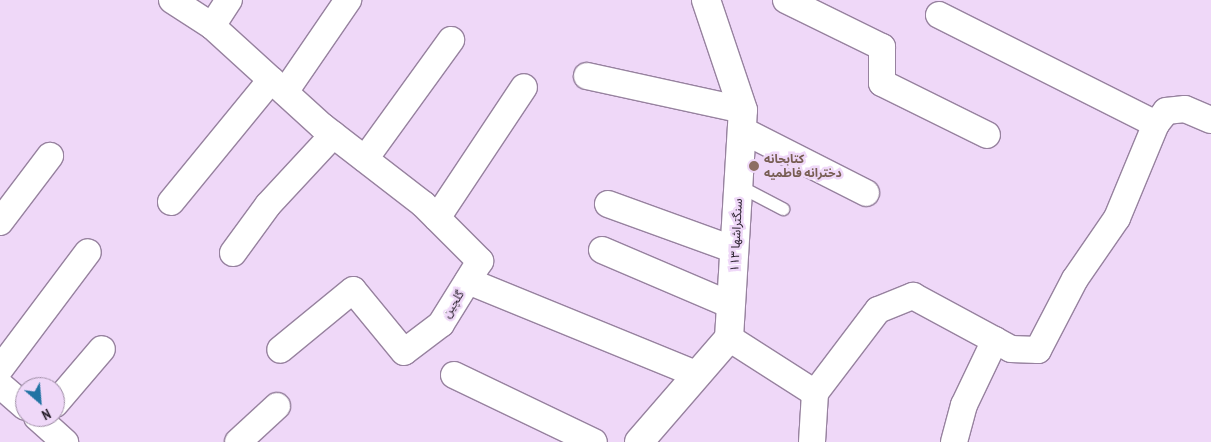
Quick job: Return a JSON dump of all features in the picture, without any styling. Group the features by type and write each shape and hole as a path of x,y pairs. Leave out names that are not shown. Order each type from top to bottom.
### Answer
{"street":[{"name":"گلچین","path":"172,0 212,26 333,135 423,204 480,261 441,324 404,352 353,290 280,350"},
{"path":"212,26 229,0"},
{"path":"171,202 278,86 348,0"},
{"name":"سنگتراشها ۱۱۳","path":"706,0 743,120 729,338"},
{"path":"786,0 828,9 882,47 882,83 987,135"},
{"path":"939,15 1156,124"},
{"path":"365,159 452,40"},
{"path":"587,76 743,120 866,193"},
{"path":"437,218 524,86"},
{"path":"812,442 815,393 878,310 913,296 1011,349 1038,350 1075,279 1117,218 1156,124 1166,112 1185,109 1211,120"},
{"path":"233,253 268,205 333,135"},
{"path":"1,219 50,156"},
{"path":"608,204 735,250"},
{"path":"602,250 731,305"},
{"path":"0,369 88,252"},
{"path":"468,281 698,375"},
{"path":"639,442 729,338 815,393"},
{"path":"954,442 964,405 995,340"},
{"path":"65,387 102,349"},
{"path":"454,374 594,442"},
{"path":"0,385 15,396"},
{"path":"238,442 277,406"},
{"path":"52,427 65,442"}],"lane":[{"path":"738,186 783,209"}],"place":[{"name":"کتابحانه دخترانه فاطمیه","path":"754,166"}]}
